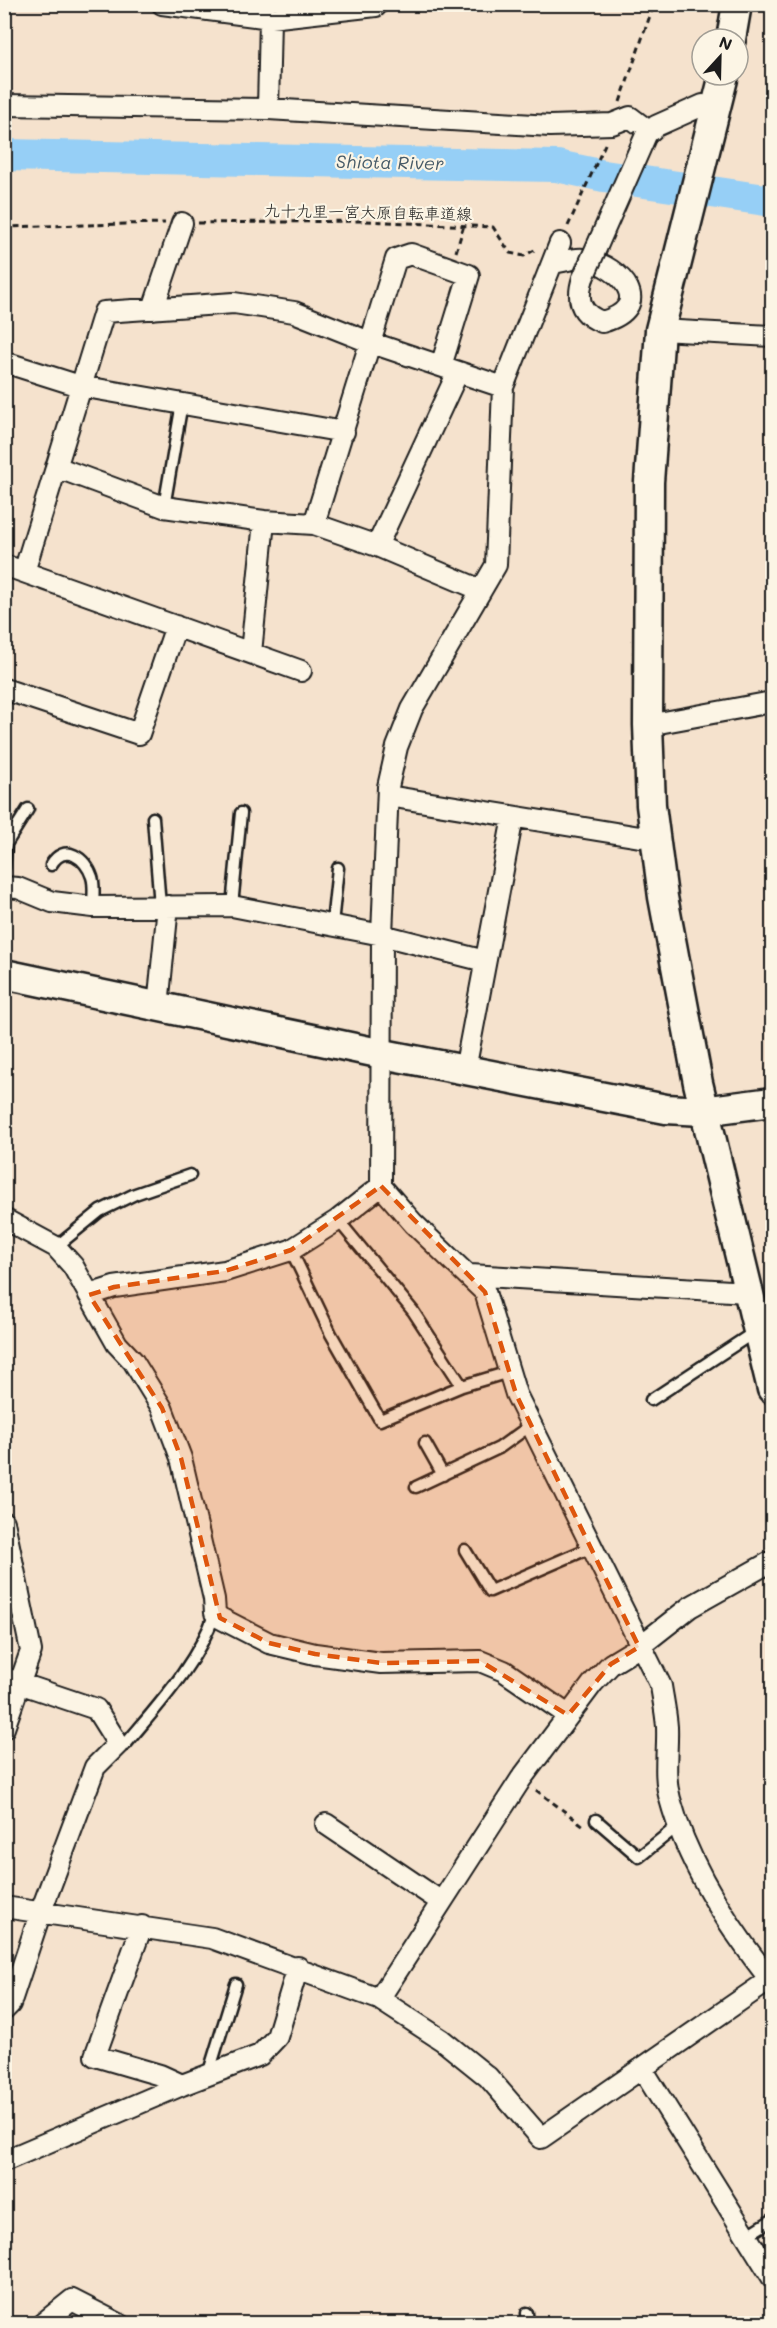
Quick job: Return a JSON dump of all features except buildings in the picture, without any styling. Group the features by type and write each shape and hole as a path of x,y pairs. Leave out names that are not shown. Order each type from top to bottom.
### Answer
{"street":[{"path":"162,4 270,18 331,8 376,6"},
{"path":"732,27 737,4"},
{"path":"268,109 270,18"},
{"path":"552,263 583,259 621,276 629,289 629,301 622,314 602,322 589,317 580,306 578,293 583,278 646,135 656,126 716,93"},
{"path":"716,93 663,317 649,482 648,725 651,805 663,897 703,1111 772,1389"},
{"path":"4,105 268,109 550,126 609,133 630,117 642,126 646,135"},
{"path":"153,309 182,223"},
{"path":"4,1907 212,1938 298,1967 379,1999 442,2040 488,2077 541,2138 772,1980 724,1917 680,1824 670,1799 666,1772 667,1727 661,1686 639,1647 531,1425 509,1372 485,1292 470,1275 413,1223 381,1186 382,935 388,796 397,747 412,709 496,565 503,387 560,243"},
{"path":"314,524 372,343 396,259 411,254 470,275 449,369 377,546"},
{"path":"24,572 104,312 234,303 294,312 372,343 503,387"},
{"path":"663,317 772,336"},
{"path":"4,362 80,386 344,432"},
{"path":"56,467 164,507 264,521 314,524 377,546 481,590"},
{"path":"251,653 264,521"},
{"path":"4,565 301,671"},
{"path":"4,689 139,734 176,626"},
{"path":"648,725 772,702"},
{"path":"388,796 640,837"},
{"path":"465,1070 513,817"},
{"path":"4,887 18,888 52,902 93,907 232,906 332,924 486,961"},
{"path":"158,1006 164,906"},
{"path":"4,974 383,1054 666,1109 703,1111 772,1102"},
{"path":"89,1295 114,1287 225,1271 291,1250 338,1220 381,1186"},
{"path":"4,1219 56,1247 74,1266 117,1344 133,1361 162,1407 181,1458 214,1599 215,1612 220,1618 269,1643 315,1654 381,1663 480,1660 504,1671 568,1715"},
{"path":"470,1275 747,1292"},
{"path":"4,1522 31,1651 13,1680 4,1728"},
{"path":"379,1999 440,1901 521,1779 568,1715 611,1664 639,1647 690,1607 772,1561"},
{"path":"4,2010 10,2004 41,1911 95,1767 118,1744 96,1709 13,1680"},
{"path":"326,1824 440,1901"},
{"path":"142,1926 95,2056 160,2075 182,2085"},
{"path":"4,2161 182,2085 260,2055 277,2037 298,1967"},
{"path":"643,2070 748,2235 772,2277"},
{"path":"42,2324 72,2301 119,2324"}],"lane":[{"path":"164,507 182,403"},
{"path":"4,868 6,844 28,809"},
{"path":"232,906 241,813"},
{"path":"153,818 164,906"},
{"path":"51,865 56,857 65,853 77,856 87,867 93,880 93,907"},
{"path":"332,924 338,868"},
{"path":"56,1247 100,1211 135,1194 190,1174"},
{"path":"338,1220 413,1311 462,1386"},
{"path":"291,1250 331,1334 380,1420 462,1386 509,1372"},
{"path":"651,1400 757,1330"},
{"path":"416,1487 499,1448 531,1425"},
{"path":"424,1443 443,1475"},
{"path":"465,1550 490,1591 592,1547"},
{"path":"118,1744 125,1745 187,1668 207,1634 215,1612"},
{"path":"596,1820 639,1857 680,1824"},
{"path":"208,2075 236,1983"},
{"path":"748,2235 772,2220"}],"path":[{"path":"560,243 609,133 654,4"},
{"name":"九十九里一宮大原自転車道線","path":"4,227 363,221 493,227 510,253 524,256 537,249 546,238 560,243"},
{"path":"452,269 464,225"},
{"path":"521,1779 584,1826 596,1820"}],"highlighted area":[{"path":"381,1186 485,1292 516,1394 639,1647 611,1664 568,1715 480,1661 381,1663 315,1654 269,1643 220,1618 181,1458 162,1408 89,1295 114,1287 225,1271 291,1250"}],"waterway":[{"name":"Shiota River","path":"4,155 557,166 604,176 772,201"}]}
